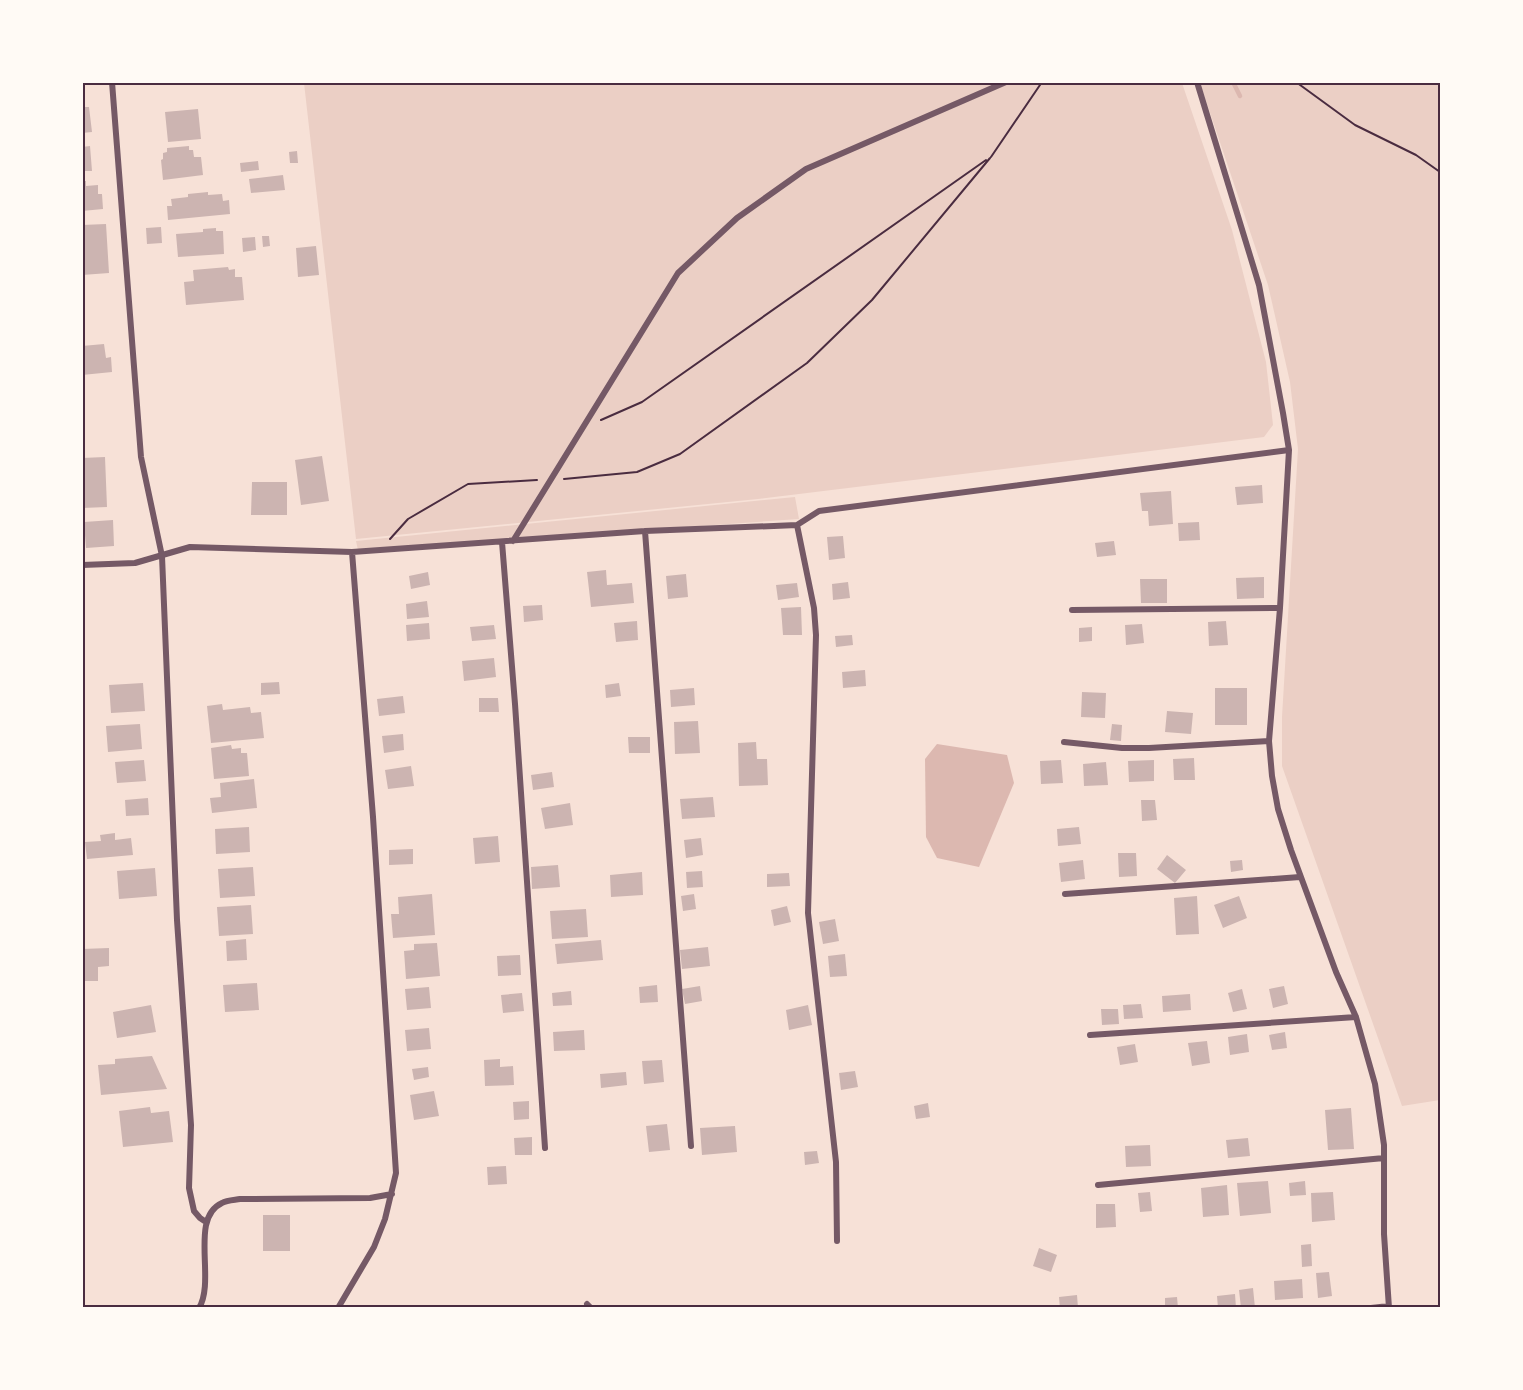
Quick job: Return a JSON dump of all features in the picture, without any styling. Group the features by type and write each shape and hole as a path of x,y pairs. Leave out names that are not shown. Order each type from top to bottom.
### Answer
{"street":[{"path":"112,82 141,457 162,556 177,920 191,1125 189,1188 194,1211 207,1222"},
{"path":"513,541 678,273 737,218 806,169 1006,82"},
{"path":"1197,82 1259,285 1272,343 1289,450 1280,608 1269,741 1272,776 1278,809 1300,877 1336,972 1356,1017 1375,1084 1383,1131 1384,1234 1389,1307 1371,1308"},
{"path":"82,565 135,563 190,547 352,552 645,531 797,525 819,511 1289,450"},
{"path":"797,525 814,608 816,635 808,913 836,1162 837,1242"},
{"path":"645,531 691,1146"},
{"path":"502,542 545,1148"},
{"path":"338,1308 374,1247 385,1219 396,1173 352,552"},
{"path":"1072,610 1280,608"},
{"path":"1064,742 1122,748 1149,748 1269,741"},
{"path":"1065,894 1300,877"},
{"path":"1090,1035 1356,1017"},
{"path":"1098,1185 1384,1158"},
{"path":"199,1308 205,1280 204,1235 212,1210 222,1203 240,1199 370,1198 392,1194"}],"path":[{"path":"381,550 408,519 468,484 551,480 637,472 680,454 807,363 872,300 990,158 1041,82"},
{"path":"1296,82 1356,125 1416,155 1440,172"},
{"path":"582,429 642,402 990,158"}],"shaded area":[{"path":"304,83 1182,83 1232,230 1266,362 1273,425 1264,437 758,499 356,539"},
{"path":"1200,83 1440,83 1440,1100 1402,1106 1282,766 1282,717 1298,449 1290,382 1268,285"},
{"path":"795,497 799,519 358,550 356,541"},
{"path":"937,744 1007,755 1014,783 979,867 937,858 926,837 925,759"}],"building":[{"path":"82,107 89,107 92,132 82,133"},
{"path":"198,109 201,139 168,142 165,112"},
{"path":"90,146 92,171 82,171 82,147"},
{"path":"189,146 189,150 193,150 194,157 201,157 203,175 163,180 161,160 163,153 167,152 167,148"},
{"path":"297,151 298,163 290,163 289,152"},
{"path":"258,161 259,170 241,172 240,163"},
{"path":"283,175 285,190 251,193 249,179"},
{"path":"82,181 86,181 86,186 98,185 98,194 102,194 103,209 82,211"},
{"path":"208,192 208,195 222,194 223,201 229,200 230,214 168,220 167,206 172,206 171,199"},
{"path":"106,224 109,273 82,275 82,225"},
{"path":"161,227 162,243 147,244 146,228"},
{"path":"216,228 216,231 223,231 224,254 178,257 176,234 203,232 203,229"},
{"path":"262,236 269,236 270,246 263,247"},
{"path":"255,237 256,250 243,252 242,238"},
{"path":"316,246 319,275 298,277 296,248"},
{"path":"228,267 229,270 235,269 235,277 242,277 244,300 186,305 184,282 194,281 193,270"},
{"path":"104,344 106,358 111,357 112,372 82,375 82,346"},
{"path":"322,456 329,501 301,505 295,460"},
{"path":"105,457 107,507 82,508 82,458"},
{"path":"252,482 287,482 287,515 251,515"},
{"path":"1262,485 1263,503 1237,505 1235,487"},
{"path":"1171,491 1173,524 1149,526 1148,511 1142,511 1140,493"},
{"path":"113,520 114,546 86,548 84,522"},
{"path":"1199,522 1200,540 1179,541 1178,523"},
{"path":"843,536 845,558 829,560 827,537"},
{"path":"1114,541 1116,555 1097,557 1095,543"},
{"path":"606,570 607,585 632,583 634,603 591,607 587,572"},
{"path":"428,572 430,585 411,589 409,576"},
{"path":"686,574 688,597 668,599 666,576"},
{"path":"1264,577 1264,598 1237,599 1236,578"},
{"path":"1140,579 1167,579 1167,603 1141,603"},
{"path":"848,582 850,598 833,600 832,584"},
{"path":"797,583 799,597 778,600 776,585"},
{"path":"427,601 429,617 407,619 406,604"},
{"path":"542,605 543,620 524,622 523,606"},
{"path":"801,607 802,635 783,635 781,608"},
{"path":"637,621 638,640 616,642 614,623"},
{"path":"1226,621 1228,645 1209,646 1208,622"},
{"path":"429,623 430,639 407,641 406,625"},
{"path":"1142,624 1144,643 1126,645 1125,625"},
{"path":"494,625 496,639 472,641 470,627"},
{"path":"1092,627 1092,641 1079,642 1079,628"},
{"path":"852,635 853,645 836,647 835,636"},
{"path":"494,658 496,677 464,681 462,661"},
{"path":"865,670 866,686 843,688 842,672"},
{"path":"279,682 280,694 261,695 261,683"},
{"path":"143,683 145,711 111,713 109,685"},
{"path":"619,683 621,696 606,698 605,685"},
{"path":"694,688 695,705 671,707 670,690"},
{"path":"1215,688 1247,688 1247,725 1215,725"},
{"path":"1082,692 1106,693 1105,718 1081,717"},
{"path":"403,696 405,713 379,716 377,699"},
{"path":"479,698 498,698 499,712 479,712"},
{"path":"222,704 223,710 250,707 251,713 261,712 264,738 211,743 207,706"},
{"path":"1167,711 1193,713 1191,734 1165,732"},
{"path":"698,721 700,753 675,754 674,722"},
{"path":"140,724 142,749 108,752 106,726"},
{"path":"1112,724 1122,725 1121,741 1110,740"},
{"path":"403,734 404,750 384,753 382,736"},
{"path":"628,737 650,737 650,753 629,753"},
{"path":"756,742 757,759 767,759 768,785 739,786 738,743"},
{"path":"231,745 232,749 241,748 241,753 247,753 249,776 214,779 211,748"},
{"path":"1194,758 1195,780 1174,780 1173,759"},
{"path":"144,760 146,781 117,783 115,762"},
{"path":"1061,760 1063,783 1041,784 1040,761"},
{"path":"1154,760 1154,781 1129,782 1128,761"},
{"path":"1106,762 1108,785 1084,786 1083,764"},
{"path":"411,766 414,786 388,789 385,770"},
{"path":"552,772 554,787 533,790 531,775"},
{"path":"254,779 257,808 212,813 210,798 221,797 220,783"},
{"path":"713,797 715,817 682,819 680,799"},
{"path":"148,798 149,815 126,816 125,800"},
{"path":"1141,800 1155,800 1157,820 1142,821"},
{"path":"570,803 573,825 545,829 541,808"},
{"path":"249,827 250,852 216,854 215,829"},
{"path":"1079,827 1081,844 1058,846 1057,829"},
{"path":"115,833 115,840 131,838 133,855 87,859 85,842 101,841 100,835"},
{"path":"498,836 500,862 475,864 473,838"},
{"path":"701,838 703,855 686,858 684,840"},
{"path":"413,849 413,864 389,865 389,850"},
{"path":"1118,853 1136,853 1137,876 1119,877"},
{"path":"1167,855 1186,870 1175,883 1157,869"},
{"path":"1083,860 1085,879 1061,882 1059,863"},
{"path":"1242,860 1243,870 1231,872 1230,861"},
{"path":"558,865 560,887 532,889 531,867"},
{"path":"253,867 255,896 220,898 218,869"},
{"path":"155,868 157,896 119,899 117,871"},
{"path":"702,871 703,887 687,888 686,872"},
{"path":"642,872 643,895 611,897 610,875"},
{"path":"789,873 790,886 767,887 767,874"},
{"path":"432,894 435,935 393,938 391,914 399,914 398,897"},
{"path":"694,894 696,909 683,911 681,896"},
{"path":"1197,896 1199,934 1176,935 1174,898"},
{"path":"1239,896 1247,918 1223,928 1214,905"},
{"path":"251,905 253,934 219,936 217,907"},
{"path":"787,906 791,922 774,926 771,910"},
{"path":"586,909 588,937 552,939 550,911"},
{"path":"835,919 839,941 823,944 819,922"},
{"path":"246,939 247,960 227,961 226,941"},
{"path":"601,940 603,960 557,964 555,944"},
{"path":"437,943 440,976 406,979 404,951 414,950 414,944"},
{"path":"708,947 710,966 682,969 680,950"},
{"path":"109,948 109,966 98,967 98,981 82,981 82,949"},
{"path":"845,954 847,976 830,977 828,956"},
{"path":"520,955 521,975 498,976 497,956"},
{"path":"257,983 259,1010 225,1012 223,985"},
{"path":"657,985 658,1002 640,1003 639,987"},
{"path":"700,986 702,1001 685,1004 682,989"},
{"path":"1284,986 1288,1004 1273,1008 1269,989"},
{"path":"429,987 431,1008 407,1010 405,989"},
{"path":"1242,989 1247,1009 1233,1012 1228,993"},
{"path":"571,991 572,1005 553,1006 552,993"},
{"path":"522,993 524,1011 503,1013 501,995"},
{"path":"1190,994 1191,1010 1163,1012 1162,996"},
{"path":"1141,1004 1143,1018 1124,1019 1123,1005"},
{"path":"151,1005 156,1032 117,1038 113,1012"},
{"path":"808,1005 812,1025 789,1030 786,1010"},
{"path":"1101,1009 1118,1009 1119,1024 1102,1025"},
{"path":"429,1028 431,1049 407,1051 405,1030"},
{"path":"584,1030 585,1050 554,1051 553,1032"},
{"path":"1285,1032 1287,1048 1272,1050 1269,1035"},
{"path":"1247,1034 1249,1052 1230,1055 1228,1037"},
{"path":"1207,1041 1210,1063 1192,1066 1188,1043"},
{"path":"1135,1044 1138,1062 1120,1065 1117,1047"},
{"path":"152,1056 167,1089 101,1095 98,1065 115,1064 115,1059"},
{"path":"500,1059 500,1067 513,1066 514,1085 485,1086 484,1060"},
{"path":"662,1060 664,1082 644,1084 642,1061"},
{"path":"428,1067 429,1077 414,1080 412,1069"},
{"path":"855,1071 858,1087 841,1090 839,1073"},
{"path":"626,1072 627,1085 601,1088 600,1074"},
{"path":"434,1091 439,1116 414,1120 410,1095"},
{"path":"529,1101 529,1119 514,1120 513,1102"},
{"path":"928,1103 930,1117 916,1119 914,1106"},
{"path":"150,1107 151,1113 169,1111 173,1142 123,1147 119,1111"},
{"path":"1351,1108 1354,1149 1328,1150 1325,1110"},
{"path":"667,1124 670,1150 649,1152 646,1126"},
{"path":"735,1126 737,1152 702,1155 700,1128"},
{"path":"532,1137 532,1155 515,1155 514,1138"},
{"path":"1248,1138 1250,1156 1228,1158 1226,1140"},
{"path":"1150,1145 1151,1166 1126,1167 1125,1146"},
{"path":"817,1151 819,1163 805,1165 804,1152"},
{"path":"506,1166 507,1184 488,1185 487,1167"},
{"path":"1268,1181 1271,1213 1240,1216 1237,1183"},
{"path":"1305,1181 1306,1195 1290,1196 1289,1183"},
{"path":"1227,1185 1229,1215 1203,1217 1201,1188"},
{"path":"1150,1192 1152,1211 1140,1212 1138,1193"},
{"path":"1333,1192 1335,1220 1312,1222 1311,1193"},
{"path":"1096,1204 1115,1204 1116,1227 1096,1228"},
{"path":"263,1215 290,1215 290,1251 263,1251"},
{"path":"1311,1244 1312,1266 1302,1267 1301,1245"},
{"path":"1039,1248 1057,1255 1051,1272 1033,1266"},
{"path":"1329,1272 1332,1296 1318,1298 1316,1273"},
{"path":"1302,1279 1303,1298 1275,1300 1274,1281"},
{"path":"1253,1288 1255,1308 1241,1308 1239,1290"},
{"path":"1235,1294 1236,1308 1218,1308 1217,1296"},
{"path":"1077,1295 1078,1308 1060,1308 1059,1297"},
{"path":"1177,1297 1178,1308 1165,1308 1165,1298"}],"waterway":[{"path":"1233,82 1240,96"}]}
